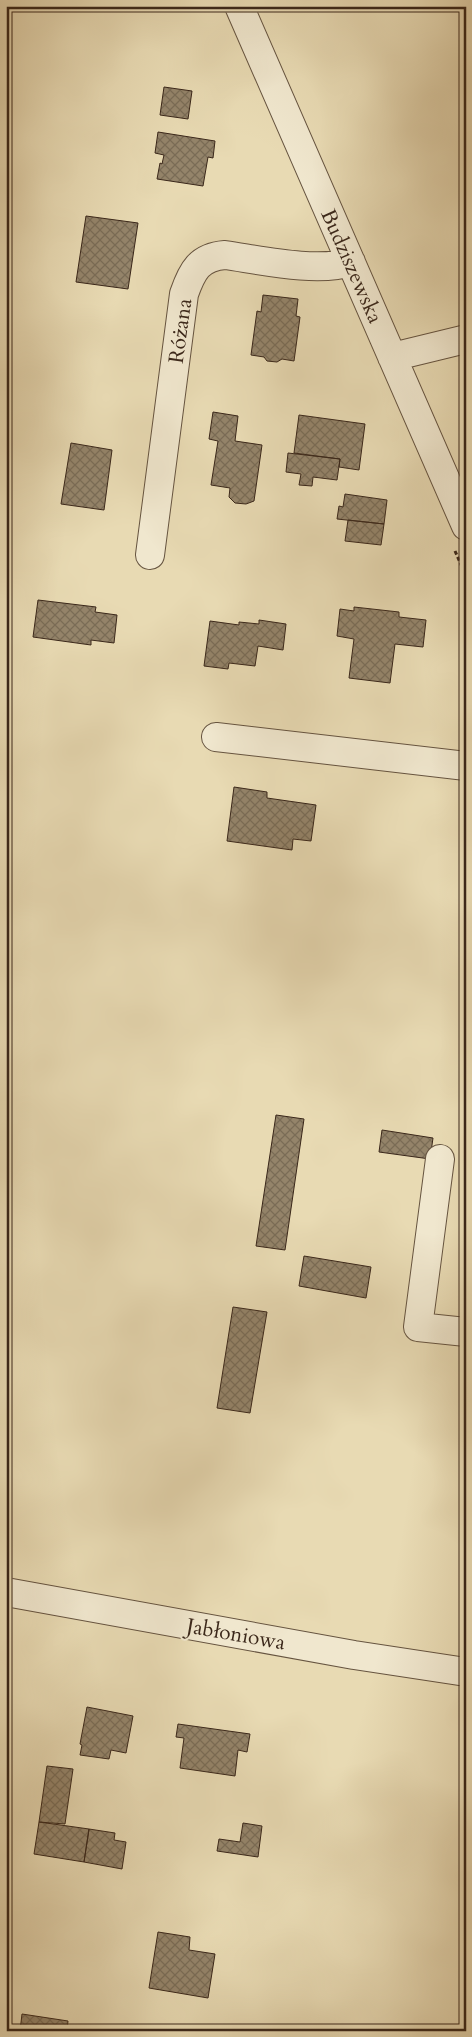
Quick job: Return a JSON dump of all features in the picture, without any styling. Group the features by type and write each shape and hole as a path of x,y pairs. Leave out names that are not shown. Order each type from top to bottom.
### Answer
{"street":[{"name":"Budziszewska","path":"239,6 466,526"},
{"name":"Różana","path":"150,555 184,294 190,275 210,256 225,255 320,268 341,266 351,262"},
{"path":"392,357 466,339"},
{"path":"216,737 466,766"},
{"path":"440,1159 418,1327 466,1332"},
{"name":"Jabłoniowa","path":"6,1592 345,1653 466,1672"}],"building":[{"path":"164,87 192,91 188,119 160,115"},
{"path":"158,132 215,141 213,158 208,157 203,186 157,179 160,163 162,164 164,155 155,153"},
{"path":"86,216 138,223 128,289 76,282"},
{"path":"263,295 298,299 296,316 300,317 294,361 282,359 277,362 267,361 264,357 251,355 257,311 261,312"},
{"path":"213,412 238,416 235,441 262,445 254,501 246,504 235,503 229,497 230,488 211,485 218,441 209,439"},
{"path":"299,415 365,424 359,470 339,467 340,459 294,453"},
{"path":"71,443 112,450 104,510 61,504"},
{"path":"288,453 340,459 337,480 313,477 312,486 299,485 301,474 286,472"},
{"path":"345,494 387,500 384,524 337,519 339,506 343,507"},
{"path":"348,520 384,524 381,545 345,541"},
{"path":"38,600 96,607 95,612 117,615 114,643 91,640 91,645 33,637"},
{"path":"354,607 399,612 399,617 426,620 423,647 395,644 390,683 349,678 354,639 337,636 340,609 354,611"},
{"path":"259,620 286,624 283,650 258,646 255,666 229,663 228,669 204,666 210,621 239,625 239,622 259,624"},
{"path":"234,787 267,792 267,798 316,805 311,841 293,839 292,850 227,841"},
{"path":"276,1115 304,1119 285,1250 256,1246"},
{"path":"382,1130 433,1138 430,1159 379,1152"},
{"path":"304,1256 371,1267 366,1298 299,1286"},
{"path":"233,1307 267,1312 250,1413 217,1408"},
{"path":"87,1707 133,1716 126,1753 111,1750 109,1759 80,1755 82,1745 80,1744"},
{"path":"178,1724 250,1734 247,1752 238,1750 235,1776 180,1768 184,1738 176,1737"},
{"path":"47,1766 73,1769 65,1824 39,1822"},
{"path":"39,1822 89,1829 84,1862 34,1854"},
{"path":"243,1823 262,1826 258,1857 217,1851 219,1839 240,1842"},
{"path":"89,1829 115,1833 114,1840 126,1842 122,1869 84,1862"},
{"path":"158,1932 190,1937 189,1950 215,1954 208,1998 149,1988"},
{"path":"22,2014 68,2021 67,2031 20,2031"}]}
